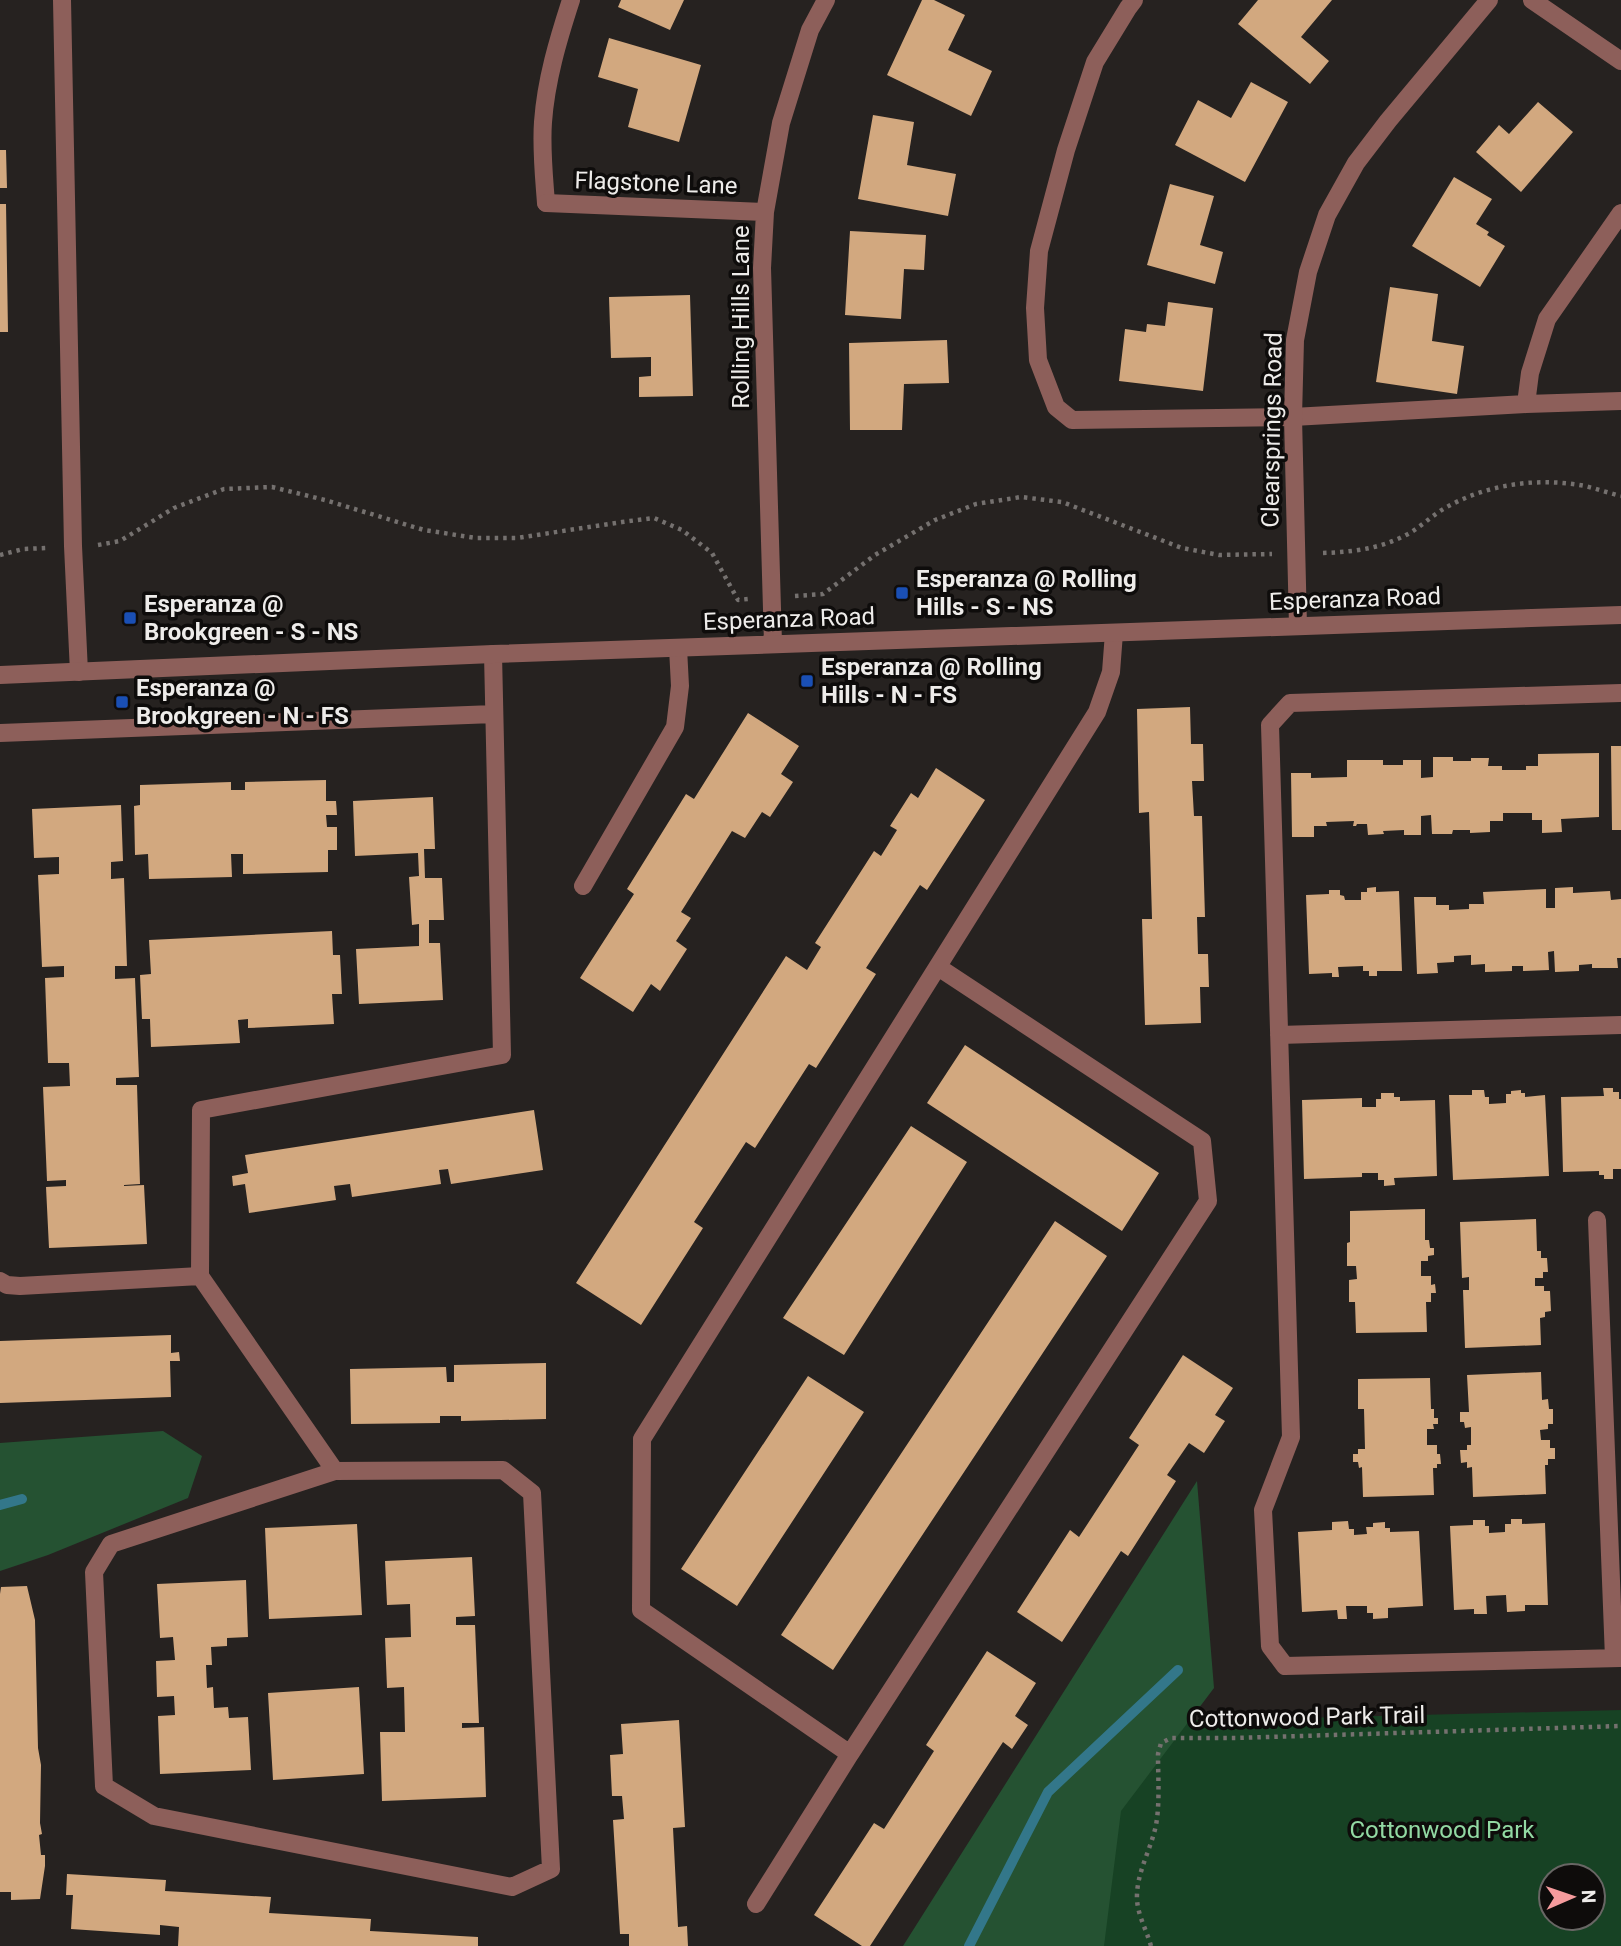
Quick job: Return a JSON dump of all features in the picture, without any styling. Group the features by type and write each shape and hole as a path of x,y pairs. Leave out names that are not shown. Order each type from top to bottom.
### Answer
{"street":[{"path":"62,0 73,546 79,672"},
{"name":"Flagstone Lane","path":"571,0 559,39 543,123 546,203 765,212"},
{"name":"Rolling Hills Lane","path":"773,643 762,268 765,212 781,123 810,30 826,0"},
{"path":"1134,0 1095,62 1066,150 1039,251 1035,308 1038,360 1056,407 1072,420 1293,417 1621,401"},
{"name":"Clearsprings Road","path":"1298,626 1293,417 1295,340 1308,272 1327,215 1356,163 1489,0"},
{"path":"1532,0 1621,61"},
{"path":"1526,404 1530,373 1547,319 1621,213"},
{"name":"Esperanza Road","path":"0,675 773,643 1621,615"},
{"path":"850,1754 642,1610 642,1439 1097,712 1111,672 1114,632"},
{"path":"583,886 675,727 680,686 678,648"},
{"path":"335,1471 200,1276 201,1110 502,1055 493,654"},
{"path":"1597,1220 1618,1658 1285,1666 1270,1646 1263,1510 1291,1437 1270,725 1290,703 1621,693"},
{"path":"0,733 494,714"},
{"path":"756,1904 1208,1201 1202,1141 938,967"},
{"path":"1279,1035 1621,1025"},
{"path":"0,1281 7,1285 20,1286 200,1276"},
{"path":"503,1470 532,1493 551,1869 512,1887 154,1816 104,1786 94,1572 111,1544 335,1471 503,1470"}],"path":[{"path":"0,555 23,549 102,545 120,541 174,508 224,489 272,487 424,530 476,538 517,538 654,519 682,530 712,553 738,600 823,594 875,555 935,520 976,504 1021,498 1062,502 1182,548 1219,555 1350,552 1380,546 1407,535 1446,508 1490,489 1535,482 1584,486 1621,496"},
{"name":"Cottonwood Park Trail","path":"1151,1946 1139,1916 1137,1895 1140,1871 1157,1823 1158,1754 1161,1743 1171,1738 1621,1726"}],"green space":[{"path":"163,1431 202,1456 188,1498 48,1555 0,1571 0,1443"},
{"path":"1197,1481 1214,1688 1121,1811 1104,1946 903,1946"},
{"name":"Cottonwood Park","path":"1621,1710 1621,1946 1051,1946 1133,1722"}],"building":[{"path":"621,0 684,0 670,30 618,7"},
{"path":"922,0 934,0 965,15 948,50 992,71 971,116 887,75"},
{"path":"1258,0 1332,0 1301,37 1329,61 1310,84 1238,24"},
{"path":"609,38 701,65 679,142 628,127 638,89 598,77"},
{"path":"1251,82 1288,102 1245,182 1175,145 1198,100 1231,118"},
{"path":"1538,102 1573,132 1521,192 1476,152 1499,125 1509,134"},
{"path":"873,115 914,122 907,165 956,174 948,216 858,199"},
{"path":"0,150 6,150 7,188 0,188"},
{"path":"1454,177 1492,199 1476,224 1489,232 1487,235 1505,246 1480,287 1412,246"},
{"path":"1170,184 1214,196 1200,245 1223,252 1215,284 1147,265"},
{"path":"0,204 6,204 8,332 0,332"},
{"path":"850,231 926,235 924,270 904,269 901,319 845,315"},
{"path":"1390,287 1438,294 1432,341 1464,346 1457,394 1376,382"},
{"path":"690,295 693,396 639,397 639,377 651,376 651,357 611,358 609,297"},
{"path":"1168,302 1213,308 1203,391 1119,381 1125,329 1146,332 1147,324 1165,326"},
{"path":"947,340 949,383 904,384 902,430 850,430 849,343"},
{"path":"1190,707 1191,744 1203,744 1204,781 1192,781 1194,816 1202,816 1205,917 1197,917 1198,954 1208,954 1209,987 1200,987 1201,1023 1145,1025 1142,919 1152,919 1149,812 1139,813 1137,709"},
{"path":"748,713 799,746 781,774 793,782 770,817 762,812 745,838 732,831 681,912 691,918 676,941 687,949 660,991 651,984 633,1012 580,978 634,894 627,889 686,794 694,799"},
{"path":"1611,746 1621,746 1621,830 1612,830"},
{"path":"1599,753 1599,817 1561,819 1562,832 1542,833 1542,820 1532,820 1532,813 1503,813 1503,821 1490,821 1490,832 1453,830 1452,834 1432,834 1431,815 1421,816 1421,835 1404,835 1404,830 1368,835 1367,824 1353,826 1354,821 1326,822 1327,826 1314,826 1314,837 1292,837 1291,773 1311,773 1311,778 1347,777 1347,760 1383,760 1383,765 1403,765 1403,760 1421,760 1421,778 1433,777 1433,757 1453,757 1453,761 1489,758 1488,766 1502,766 1502,770 1526,770 1526,766 1538,766 1538,754"},
{"path":"936,768 985,800 927,890 920,885 866,968 876,974 816,1068 809,1064 755,1148 746,1142 694,1222 703,1228 641,1325 576,1283 786,956 807,970 821,947 815,943 874,851 881,856 897,830 890,826 911,793 918,798"},
{"path":"326,780 326,801 336,801 337,815 326,815 327,827 337,827 337,850 328,850 328,872 243,874 243,854 231,854 232,877 149,879 148,854 135,855 134,806 140,805 140,785 231,782 231,790 245,790 245,782"},
{"path":"433,797 435,849 424,849 425,878 442,878 444,920 429,920 429,943 440,943 443,1000 359,1004 356,949 419,946 419,924 412,925 409,877 419,876 418,853 355,856 353,801"},
{"path":"121,805 123,861 111,862 111,879 124,878 127,966 115,966 115,979 135,978 139,1077 116,1078 116,1085 137,1085 140,1184 124,1186 144,1185 147,1244 49,1248 46,1187 66,1186 66,1180 47,1181 43,1087 70,1086 69,1063 48,1063 45,978 64,977 64,966 42,967 38,875 59,874 59,857 34,858 32,809"},
{"path":"1376,887 1376,892 1399,891 1402,971 1377,971 1377,976 1369,976 1369,971 1363,971 1363,966 1338,967 1339,977 1332,977 1332,973 1309,974 1306,895 1329,894 1329,890 1340,890 1340,895 1344,896 1345,900 1361,900 1361,892"},
{"path":"1573,887 1573,893 1610,891 1611,900 1621,899 1621,958 1617,958 1618,968 1592,968 1592,964 1579,965 1579,971 1555,972 1554,951 1548,952 1549,970 1523,971 1523,966 1512,966 1512,971 1485,972 1485,964 1471,965 1471,955 1454,956 1454,962 1437,963 1438,973 1417,974 1414,897 1436,897 1436,905 1449,905 1449,910 1469,909 1469,904 1484,904 1483,892 1546,889 1546,908 1555,908 1555,888"},
{"path":"332,931 333,955 340,955 342,994 332,994 334,1024 248,1028 248,1019 238,1020 240,1043 151,1047 150,1019 142,1019 140,975 151,974 149,940"},
{"path":"965,1045 1159,1173 1122,1231 927,1103"},
{"path":"1603,1088 1613,1088 1613,1092 1619,1092 1621,1099 1621,1169 1613,1169 1613,1179 1604,1179 1604,1175 1599,1175 1599,1171 1563,1172 1561,1097 1604,1096"},
{"path":"1472,1090 1484,1090 1485,1097 1489,1097 1489,1104 1506,1103 1506,1094 1511,1094 1511,1091 1521,1090 1525,1097 1545,1095 1549,1176 1453,1180 1449,1095 1472,1095"},
{"path":"1381,1093 1394,1093 1394,1097 1400,1097 1400,1101 1435,1100 1437,1176 1394,1178 1395,1185 1384,1186 1384,1180 1378,1180 1378,1173 1362,1173 1362,1177 1304,1179 1302,1100 1362,1098 1362,1107 1376,1107 1376,1099 1381,1099"},
{"path":"534,1110 543,1170 451,1184 448,1169 439,1170 441,1184 352,1197 350,1184 334,1186 336,1200 249,1213 245,1184 233,1186 232,1176 248,1173 245,1155"},
{"path":"911,1126 967,1162 844,1355 783,1318"},
{"path":"1425,1209 1425,1240 1429,1240 1430,1248 1434,1248 1434,1255 1428,1256 1428,1261 1421,1261 1421,1276 1431,1276 1431,1285 1435,1284 1436,1293 1431,1293 1431,1302 1426,1302 1427,1332 1356,1333 1355,1302 1349,1302 1349,1280 1357,1279 1356,1266 1347,1266 1350,1211"},
{"path":"1536,1219 1537,1251 1541,1251 1541,1258 1547,1258 1548,1272 1543,1272 1543,1278 1535,1278 1535,1286 1544,1286 1544,1291 1550,1291 1551,1311 1545,1312 1545,1317 1540,1318 1541,1345 1465,1348 1463,1290 1469,1290 1469,1277 1462,1278 1460,1222"},
{"path":"1055,1221 1107,1256 833,1670 781,1635"},
{"path":"171,1335 171,1353 179,1352 180,1361 170,1361 171,1397 0,1403 0,1341"},
{"path":"1183,1355 1233,1388 1215,1415 1225,1421 1204,1453 1189,1443 1167,1475 1176,1481 1128,1556 1121,1551 1062,1642 1017,1612 1070,1530 1079,1537 1139,1445 1129,1438"},
{"path":"546,1363 546,1419 461,1421 461,1416 440,1416 440,1423 351,1424 350,1369 446,1367 447,1382 454,1382 454,1365"},
{"path":"1541,1372 1542,1400 1548,1399 1549,1409 1553,1409 1553,1424 1548,1424 1548,1429 1540,1430 1541,1440 1550,1440 1550,1448 1555,1448 1555,1459 1548,1459 1548,1465 1545,1465 1546,1494 1473,1497 1472,1467 1467,1468 1467,1462 1461,1463 1460,1450 1467,1450 1467,1445 1471,1445 1471,1427 1465,1428 1464,1422 1460,1422 1460,1412 1469,1412 1467,1375"},
{"path":"808,1376 864,1412 737,1606 681,1569"},
{"path":"1430,1378 1431,1409 1434,1409 1434,1418 1438,1418 1438,1424 1433,1424 1434,1429 1427,1429 1427,1445 1437,1445 1441,1464 1433,1468 1434,1495 1363,1497 1362,1467 1359,1468 1358,1462 1353,1462 1353,1454 1358,1454 1358,1449 1365,1449 1364,1409 1358,1409 1358,1379"},
{"path":"1511,1519 1522,1519 1522,1524 1545,1523 1548,1605 1525,1605 1525,1611 1507,1612 1506,1595 1486,1596 1487,1614 1474,1614 1474,1609 1454,1610 1450,1526 1473,1525 1473,1520 1485,1520 1489,1533 1505,1532 1505,1524 1511,1524"},
{"path":"1348,1521 1349,1529 1354,1529 1354,1535 1367,1534 1366,1527 1385,1522 1385,1528 1390,1528 1390,1532 1419,1531 1423,1606 1388,1608 1388,1618 1373,1619 1373,1613 1367,1613 1367,1606 1346,1606 1347,1619 1338,1619 1337,1610 1302,1612 1298,1532 1332,1530 1332,1522"},
{"path":"357,1524 362,1615 269,1619 265,1528"},
{"path":"472,1557 475,1616 456,1617 456,1625 475,1625 479,1723 462,1723 462,1728 484,1727 486,1797 382,1801 380,1732 405,1732 404,1687 387,1688 385,1638 411,1637 410,1604 387,1605 385,1561"},
{"path":"246,1580 248,1637 227,1638 227,1646 211,1647 212,1665 206,1665 207,1688 213,1687 214,1708 228,1707 229,1718 248,1717 251,1770 160,1774 158,1716 175,1715 174,1696 157,1697 156,1661 175,1660 173,1637 160,1638 157,1584"},
{"path":"27,1586 35,1620 38,1748 41,1765 42,1834 39,1835 45,1866 40,1899 11,1900 11,1892 0,1892 0,1594 1,1587"},
{"path":"987,1651 1036,1683 1015,1716 1028,1725 1012,1749 1003,1742 870,1946 862,1946 814,1915 874,1823 884,1829 934,1751 926,1745"},
{"path":"359,1687 364,1774 273,1780 268,1693"},
{"path":"679,1720 685,1827 673,1828 678,1927 687,1926 688,1946 629,1946 629,1934 620,1934 613,1820 624,1819 622,1796 612,1796 610,1755 623,1754 621,1724"},
{"path":"67,1874 166,1880 165,1891 271,1897 269,1913 371,1919 370,1931 478,1937 478,1946 178,1946 179,1927 160,1925 160,1935 71,1929 73,1895 66,1895"}],"waterway":[{"path":"0,1505 22,1499"},
{"path":"969,1946 1048,1792 1178,1670"}],"place":[{"name":"Esperanza @ Rolling Hills - S - NS","path":"902,593"},
{"name":"Esperanza @ Brookgreen - S - NS","path":"130,618"},
{"name":"Esperanza @ Rolling Hills - N - FS","path":"807,681"},
{"name":"Esperanza @ Brookgreen - N - FS","path":"122,702"}]}
